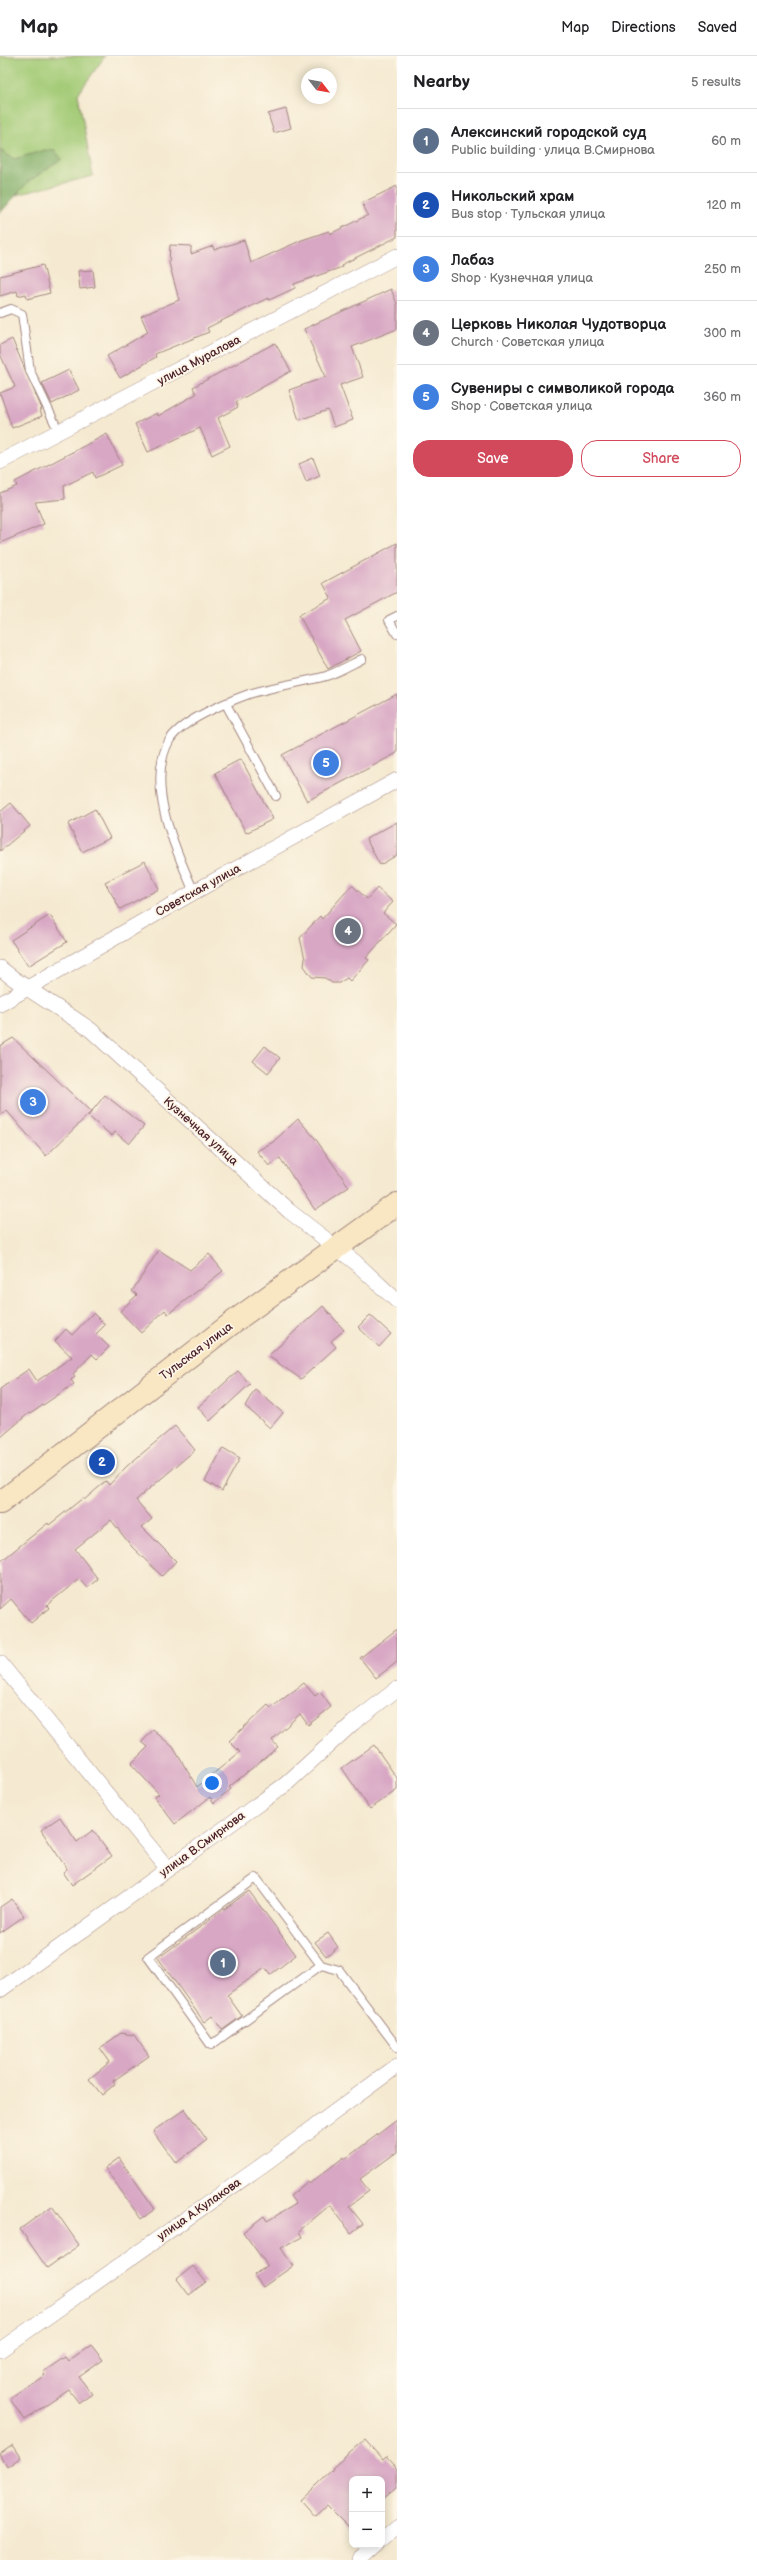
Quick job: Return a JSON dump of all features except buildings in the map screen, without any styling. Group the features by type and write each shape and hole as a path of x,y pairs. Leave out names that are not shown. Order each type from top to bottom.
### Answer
{"main road":[{"name":"Тульская улица","path":"0,1503 236,1320 335,1246 397,1204"}],"street":[{"name":"улица Муралова","path":"0,462 397,256"},
{"name":"Советская улица","path":"0,1004 194,892 397,780"},
{"name":"Кузнечная улица","path":"0,968 26,989 59,1007 92,1031 289,1211 335,1246 397,1301"},
{"path":"0,1663 168,1869"},
{"name":"улица В.Смирнова","path":"0,1990 286,1784 352,1723 397,1689"},
{"name":"улица А.Кулакова","path":"0,2350 258,2168 397,2066"},
{"path":"385,2537 397,2527"},
{"path":"359,2560 373,2548"}],"lane":[{"path":"0,313 11,309 22,314 30,371 59,432"},
{"path":"397,616 389,620 397,634"},
{"path":"194,892 175,846 160,791 161,763 169,740 188,722 249,694 327,675 362,659"},
{"path":"226,704 276,796"},
{"path":"321,1965 211,2045 148,1957 256,1878 321,1965 339,1970 397,2047"}],"green space":[{"path":"0,56 105,56 78,94 93,176 0,199"},
{"path":"0,150 14,159 45,150 55,151 62,159 28,182 0,213"}],"place":[{"name":"Сувениры с символикой города","path":"326,763"},
{"name":"Церковь Николая Чудотворца","path":"348,931"},
{"name":"Лабаз","path":"33,1102"},
{"name":"Никольский храм","path":"102,1462"},
{"name":"Алексинский городской суд","path":"223,1963"}]}
